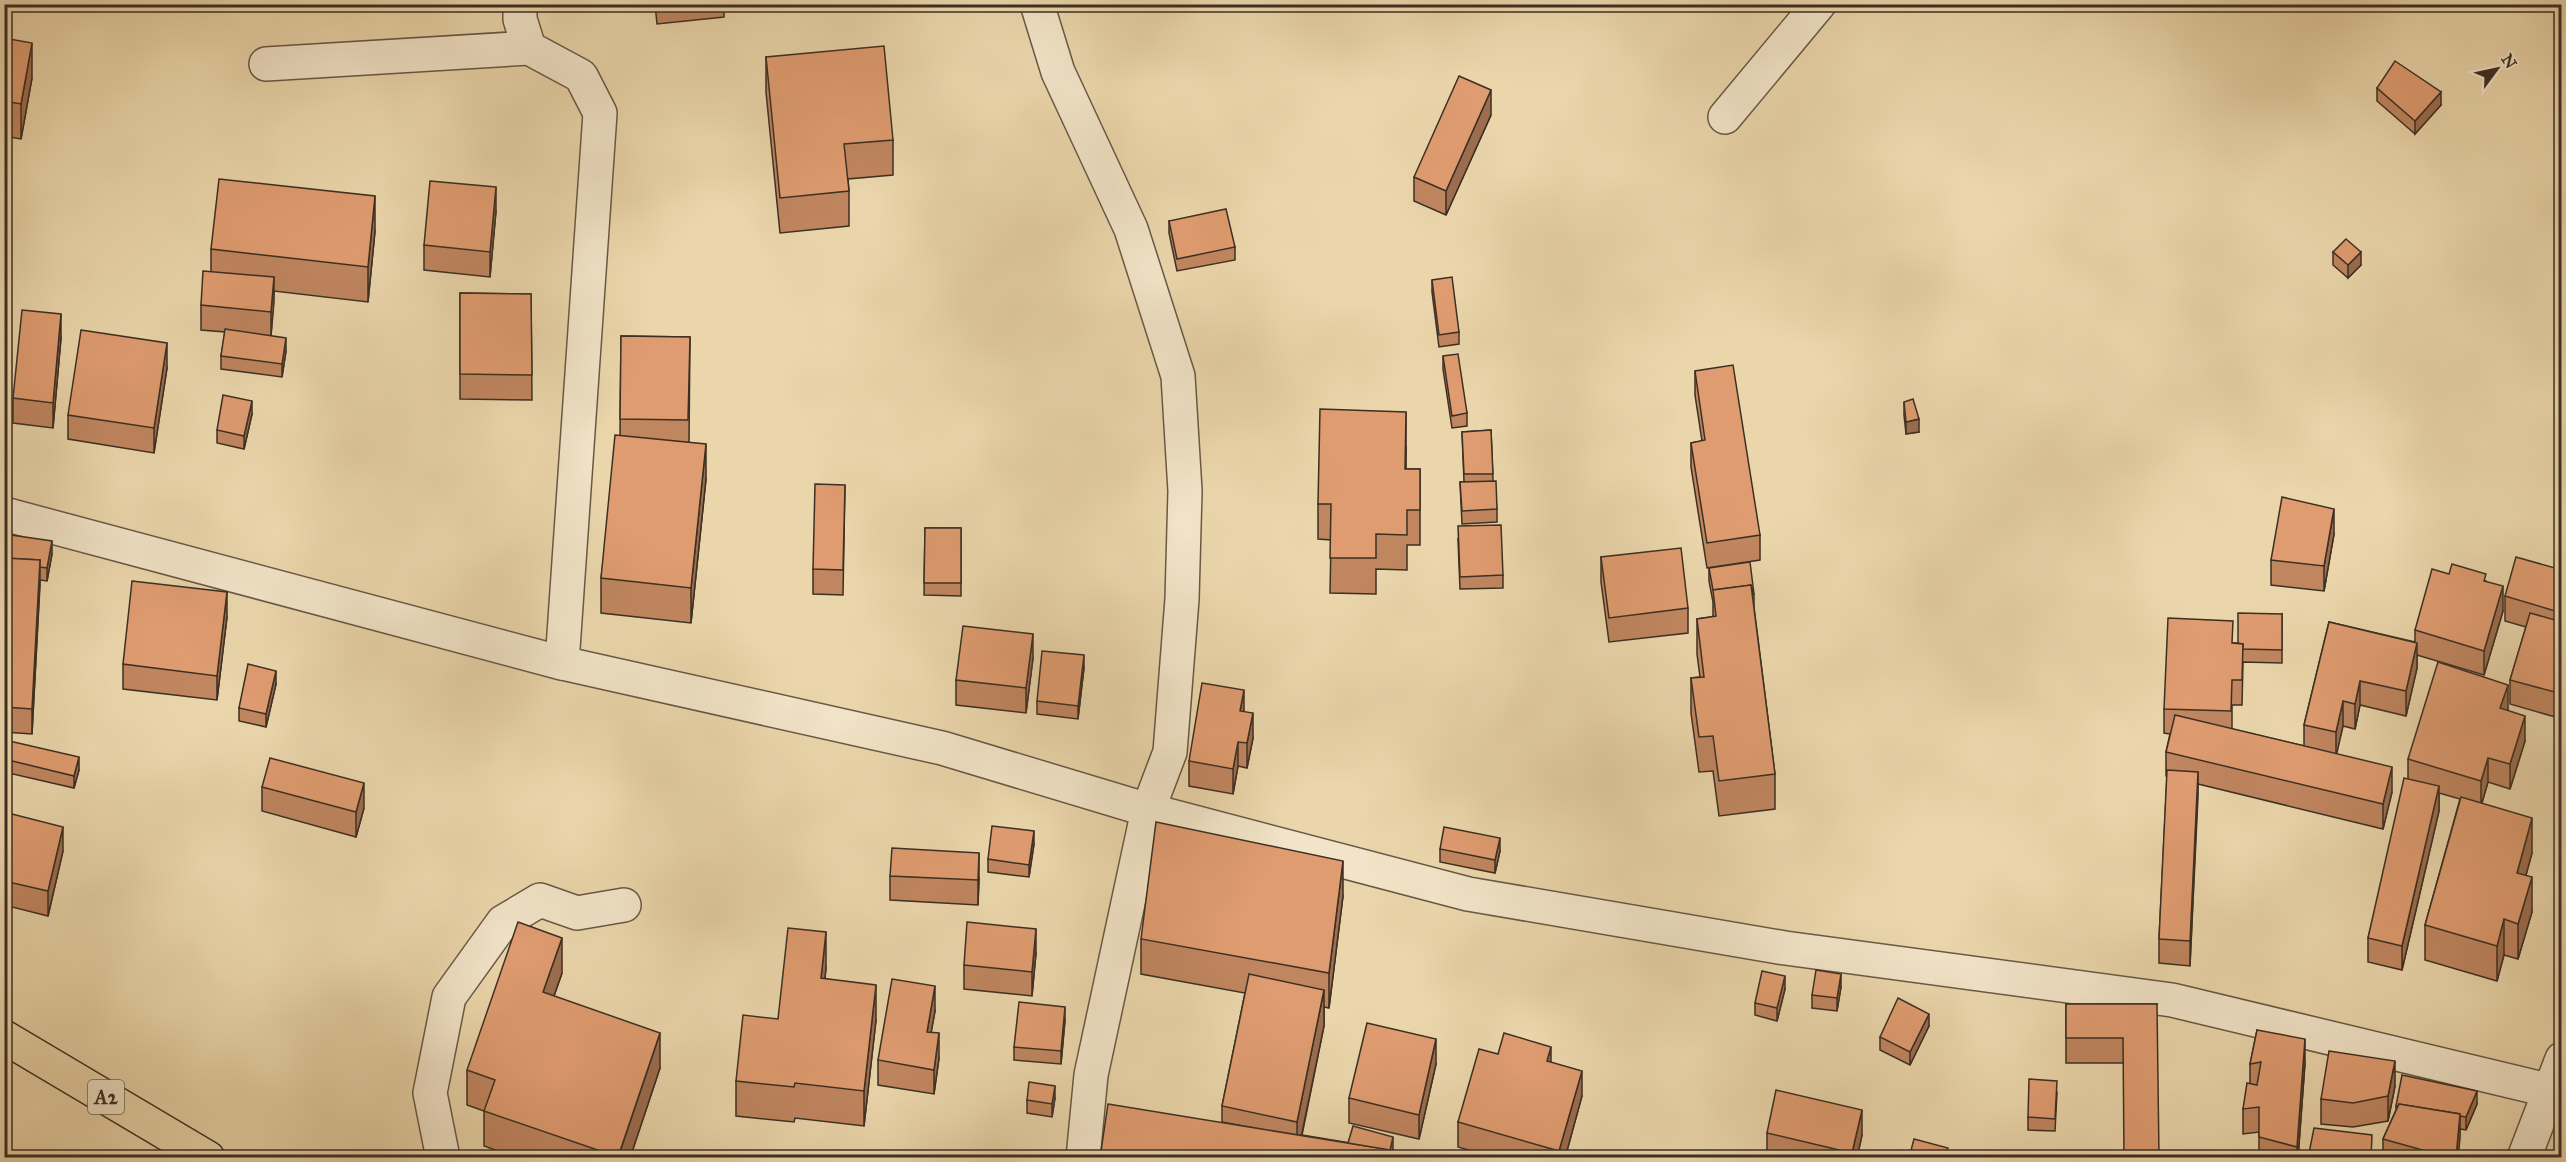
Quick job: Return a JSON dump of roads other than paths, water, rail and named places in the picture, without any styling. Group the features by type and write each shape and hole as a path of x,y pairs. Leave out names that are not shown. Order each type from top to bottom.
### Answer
{"main road":[{"name":"A2","path":"4,1037 208,1158"}],"street":[{"path":"520,4 520,19 529,48"},
{"path":"1037,4 1058,72 1131,229 1178,376 1185,491 1182,599 1170,752 1148,810 1091,1075 1083,1158"},
{"path":"1725,117 1819,4"},
{"path":"266,64 529,48 581,76 600,113 562,663"},
{"path":"4,514 562,663 942,747 1148,810 1468,894 1785,948 2172,1000 2557,1094"},
{"path":"443,1158 430,1094 449,997 503,922 540,900 577,913 624,905"},
{"path":"2524,1158 2557,1094 2562,1059"}]}
